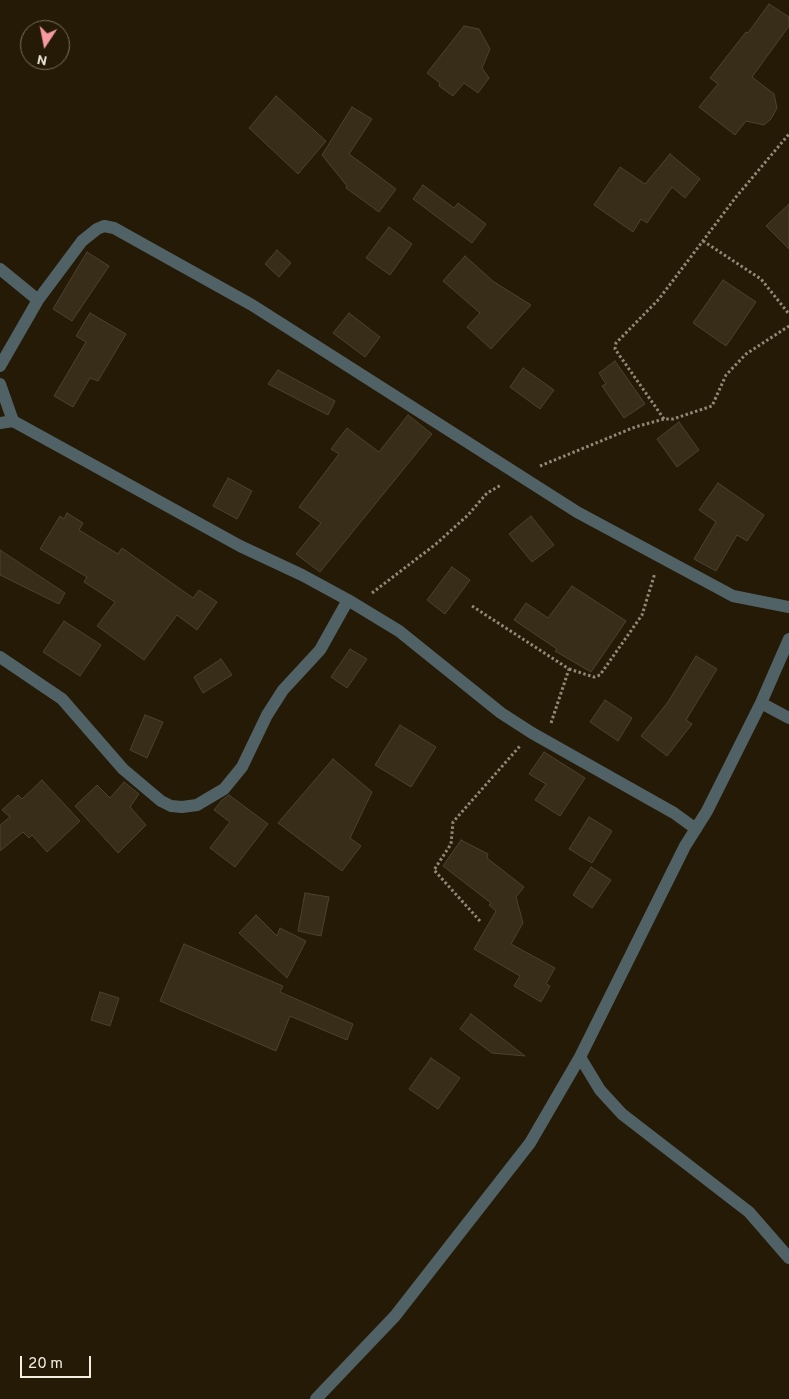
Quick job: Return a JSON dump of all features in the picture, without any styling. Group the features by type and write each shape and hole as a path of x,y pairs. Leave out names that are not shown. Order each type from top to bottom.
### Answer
{"street":[{"path":"0,366 38,300 82,241 97,228 104,226 114,228 252,305 578,512 733,596 789,607"},
{"path":"0,268 38,300"},
{"path":"0,384 14,421 240,546 302,575 352,602 399,631 500,713 674,813 696,829"},
{"path":"0,424 14,421"},
{"path":"0,657 62,699 123,769 161,801 171,806 198,805 224,789 242,767 267,716 283,690 320,650 352,602"},
{"path":"316,1399 395,1316 530,1143 580,1057 685,846 707,811 761,703 789,639"},
{"path":"761,703 789,718"},
{"path":"580,1057 600,1090 622,1114 749,1212 789,1258"}],"path":[{"path":"664,419 615,349 616,343 659,299 789,134"},
{"path":"703,241 761,279 789,314"},
{"path":"352,602 388,583 468,515 487,493 519,475 635,427 664,419 673,419 712,406 726,375 746,354 789,326"},
{"path":"472,606 569,669 594,677 600,675 642,615 661,557"},
{"path":"545,740 569,669"},
{"path":"480,921 434,870 451,844 453,822 532,733"}],"building":[{"path":"769,4 789,17 789,26 752,77 774,94 777,108 771,119 764,125 746,121 735,135 699,107 718,84 710,78 746,32 748,33"},
{"path":"464,26 479,29 490,49 482,68 489,78 478,93 464,83 453,96 439,86 440,83 427,73"},
{"path":"276,96 326,141 298,174 249,128"},
{"path":"352,107 372,119 349,154 396,189 379,212 346,188 347,186 322,155"},
{"path":"670,154 700,179 685,198 672,187 647,223 641,219 633,232 594,205 620,167 645,184"},
{"path":"423,185 454,208 458,203 486,224 472,243 413,199"},
{"path":"789,204 789,249 766,226"},
{"path":"389,227 412,244 390,275 366,258"},
{"path":"277,250 291,263 279,277 265,264"},
{"path":"87,252 109,266 72,321 53,309"},
{"path":"465,256 494,282 531,305 491,349 467,327 480,313 443,281"},
{"path":"723,280 756,302 726,346 693,323"},
{"path":"90,313 126,334 98,381 90,378 73,407 54,396 86,342 76,336"},
{"path":"349,313 380,337 365,357 333,333"},
{"path":"615,361 645,404 624,418 602,386 606,384 599,373"},
{"path":"523,368 554,390 540,409 510,387"},
{"path":"278,370 335,401 328,415 268,384"},
{"path":"408,415 432,434 320,572 296,554 321,523 299,507 339,454 331,449 347,428 379,452"},
{"path":"679,422 699,450 677,467 657,439"},
{"path":"228,478 252,491 237,519 213,506"},
{"path":"718,483 764,515 747,541 737,535 716,571 694,559 716,522 699,510"},
{"path":"67,513 83,523 79,530 118,554 122,548 193,598 199,590 217,602 197,630 177,615 144,660 97,626 115,602 84,582 87,577 40,549 60,516 64,519"},
{"path":"531,516 554,545 532,562 509,534"},
{"path":"0,550 65,593 59,604 0,575"},
{"path":"452,567 470,580 445,614 427,600"},
{"path":"572,586 626,621 591,672 555,651 557,649 514,620 526,603 548,618"},
{"path":"64,621 101,645 80,676 43,652"},
{"path":"350,649 367,659 347,688 331,677"},
{"path":"696,656 717,669 686,720 692,724 667,756 641,736 668,702"},
{"path":"221,659 232,675 203,693 194,677"},
{"path":"605,700 632,718 618,741 590,722"},
{"path":"145,715 163,722 147,758 130,750"},
{"path":"400,725 436,747 411,787 375,765"},
{"path":"544,752 585,778 560,816 535,800 546,784 529,774"},
{"path":"333,759 372,792 350,838 361,846 342,871 278,823"},
{"path":"42,780 80,821 47,852 32,835 29,838 23,832 0,851 0,825 10,817 2,810 18,795 22,799"},
{"path":"124,782 139,794 130,807 146,825 118,853 75,806 97,785 110,798"},
{"path":"229,795 268,824 235,867 210,848 230,822 214,810"},
{"path":"589,817 612,831 592,863 569,849"},
{"path":"461,840 488,854 487,858 524,887 516,897 523,923 511,944 555,968 546,984 550,986 541,1002 514,986 520,976 474,949 496,911 489,905 491,903 443,866"},
{"path":"591,867 611,880 592,908 573,895"},
{"path":"305,893 329,897 321,936 298,931"},
{"path":"256,915 277,936 280,928 306,941 287,978 239,933"},
{"path":"184,944 283,986 280,992 353,1024 347,1040 290,1016 276,1051 160,1001"},
{"path":"100,992 119,998 110,1026 91,1020"},
{"path":"471,1014 525,1056 492,1053 460,1029"},
{"path":"431,1058 460,1078 438,1109 409,1089"}]}
